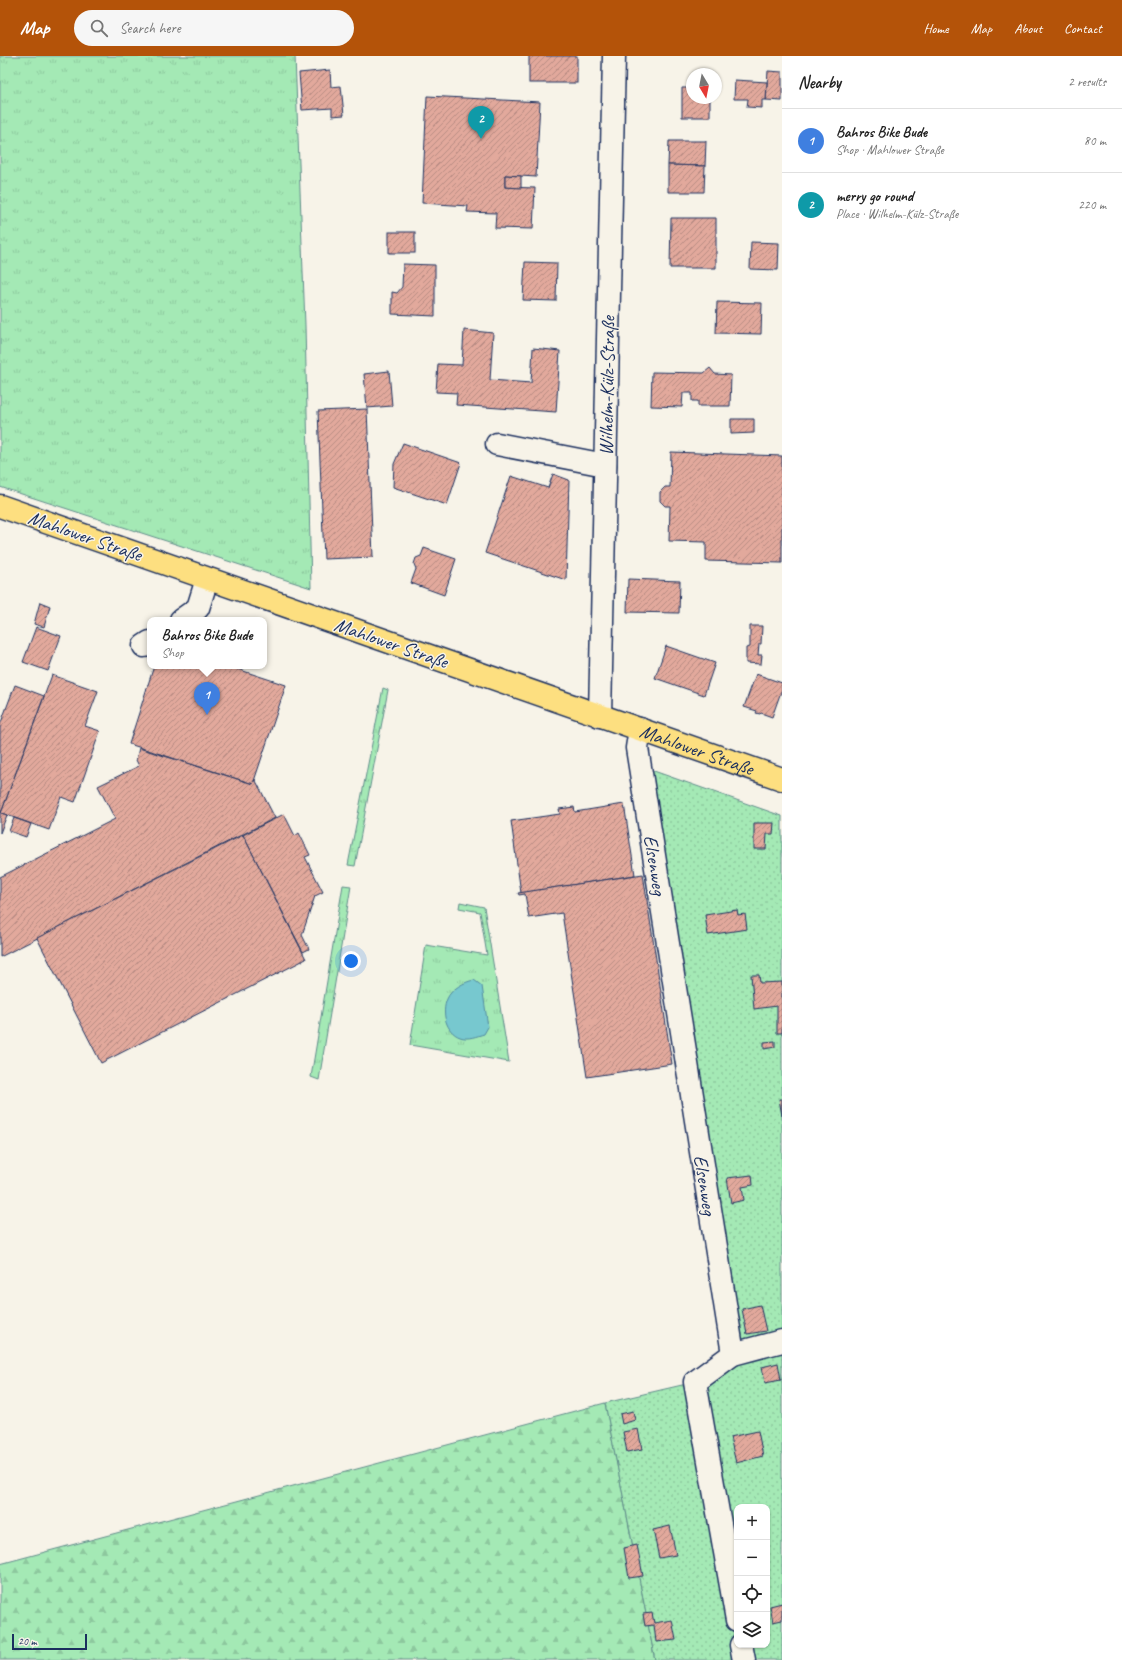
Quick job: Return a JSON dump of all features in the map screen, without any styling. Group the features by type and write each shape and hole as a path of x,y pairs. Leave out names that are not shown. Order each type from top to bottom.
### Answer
{"main road":[{"name":"Mahlower Straße","path":"0,506 782,779"}],"street":[{"name":"Wilhelm-Külz-Straße","path":"600,716 614,56"},
{"path":"497,444 605,465"},
{"path":"185,617 198,608 207,579"},
{"name":"Elsenweg","path":"640,729 637,748 733,1354"},
{"path":"736,1612 695,1382 733,1354 782,1341"},
{"path":"742,1648 744,1660"}],"green space":[{"path":"0,56 295,56 305,325 311,588 0,487"},
{"path":"383,688 388,690 355,866 348,865"},
{"path":"631,763 782,816 782,1660 655,1660 605,1403 695,1382 733,1354"},
{"path":"343,885 351,886 319,1080 311,1077"},
{"path":"460,902 484,907 509,1062 410,1045 426,945 487,955 480,912 459,908"},
{"path":"605,1403 655,1660 0,1660 0,1564"}],"water":[{"path":"474,980 482,986 488,1027 484,1034 463,1038 455,1035 448,1026 445,1016 445,1004 449,995 455,989 466,982"}],"building":[{"path":"529,56 577,56 577,83 529,83"},
{"path":"330,70 331,87 341,86 344,115 332,116 332,108 302,110 299,73"},
{"path":"768,71 782,72 782,101 766,100"},
{"path":"735,80 767,82 766,100 762,100 762,108 747,107 748,99 734,99"},
{"path":"682,88 686,88 686,104 710,104 710,117 682,117"},
{"path":"427,96 540,102 536,177 505,175 505,187 535,188 533,229 495,228 496,213 467,212 468,206 422,203"},
{"path":"669,141 706,141 705,166 668,165"},
{"path":"668,165 705,166 704,192 668,192"},
{"path":"505,175 521,176 521,188 505,187"},
{"path":"671,218 716,218 716,268 670,268"},
{"path":"389,232 415,232 415,253 389,253"},
{"path":"751,242 779,243 778,270 750,269"},
{"path":"525,262 557,263 556,301 523,300"},
{"path":"403,264 435,265 435,316 392,314 392,292 397,293 402,287"},
{"path":"717,302 762,303 761,334 716,333"},
{"path":"464,330 493,333 490,380 531,383 533,348 560,351 556,412 456,405 457,393 436,392 438,364 462,365"},
{"path":"710,368 715,374 731,375 730,406 698,406 698,401 692,401 692,393 683,393 682,407 651,406 652,372 704,373"},
{"path":"389,371 392,406 367,408 364,374"},
{"path":"367,409 373,557 324,559 318,411"},
{"path":"731,419 754,419 754,433 731,434"},
{"path":"403,443 461,463 447,505 393,487 394,464"},
{"path":"671,452 782,456 782,563 706,561 706,542 669,541 670,506 665,506 660,501 660,492 665,487 670,487"},
{"path":"553,474 569,480 566,580 485,553 511,476 548,488"},
{"path":"424,548 456,559 444,595 411,583 416,569 414,564 416,558 421,556"},
{"path":"628,579 680,581 679,613 627,612"},
{"path":"40,602 50,606 44,627 34,624"},
{"path":"750,626 762,626 761,644 759,644 758,655 762,655 761,664 746,663 746,648 750,647"},
{"path":"36,627 61,636 48,671 23,662"},
{"path":"666,646 715,663 704,695 655,678"},
{"path":"153,669 237,669 286,685 253,784 129,744"},
{"path":"756,674 782,683 782,689 772,717 761,713 756,713 757,711 744,707"},
{"path":"52,675 98,691 85,726 100,731 75,802 61,797 49,830 1,813"},
{"path":"15,685 44,696 1,813 7,815 0,833 0,725"},
{"path":"139,748 253,784 255,779 275,818 0,957 0,877 115,819 98,786 139,766 136,760"},
{"path":"624,804 635,875 521,893 511,821 560,814 559,809 574,807 575,812"},
{"path":"284,814 295,836 299,833 310,855 305,857 323,892 315,896 302,935 309,949 303,952 243,835"},
{"path":"14,818 31,824 26,837 9,831"},
{"path":"754,823 774,823 773,834 767,834 766,849 754,849"},
{"path":"243,835 306,959 101,1063 37,938"},
{"path":"643,874 672,1064 587,1077 562,913 529,918 525,894 519,895 518,893"},
{"path":"737,910 738,915 745,914 747,929 708,935 705,915"},
{"path":"751,975 759,975 760,983 782,982 782,1033 777,1033 777,1006 754,1009"},
{"path":"775,1041 775,1047 764,1049 764,1042"},
{"path":"779,1099 782,1099 782,1116"},
{"path":"752,1175 753,1185 742,1187 744,1200 731,1203 727,1178"},
{"path":"760,1305 766,1331 747,1334 742,1309"},
{"path":"778,1363 781,1380 765,1383 762,1367"},
{"path":"633,1411 635,1420 622,1424 620,1414"},
{"path":"638,1429 642,1449 627,1452 623,1432"},
{"path":"758,1431 763,1456 736,1463 730,1437"},
{"path":"670,1526 676,1555 659,1558 653,1530"},
{"path":"637,1545 643,1576 629,1578 624,1548"},
{"path":"782,1603 782,1620 773,1622 770,1606"},
{"path":"652,1613 654,1623 672,1620 676,1640 656,1642 654,1625 645,1626 643,1614"}],"place":[{"name":"merry go round","path":"481,139"},
{"name":"Bahros Bike Bude","path":"207,715"}]}
